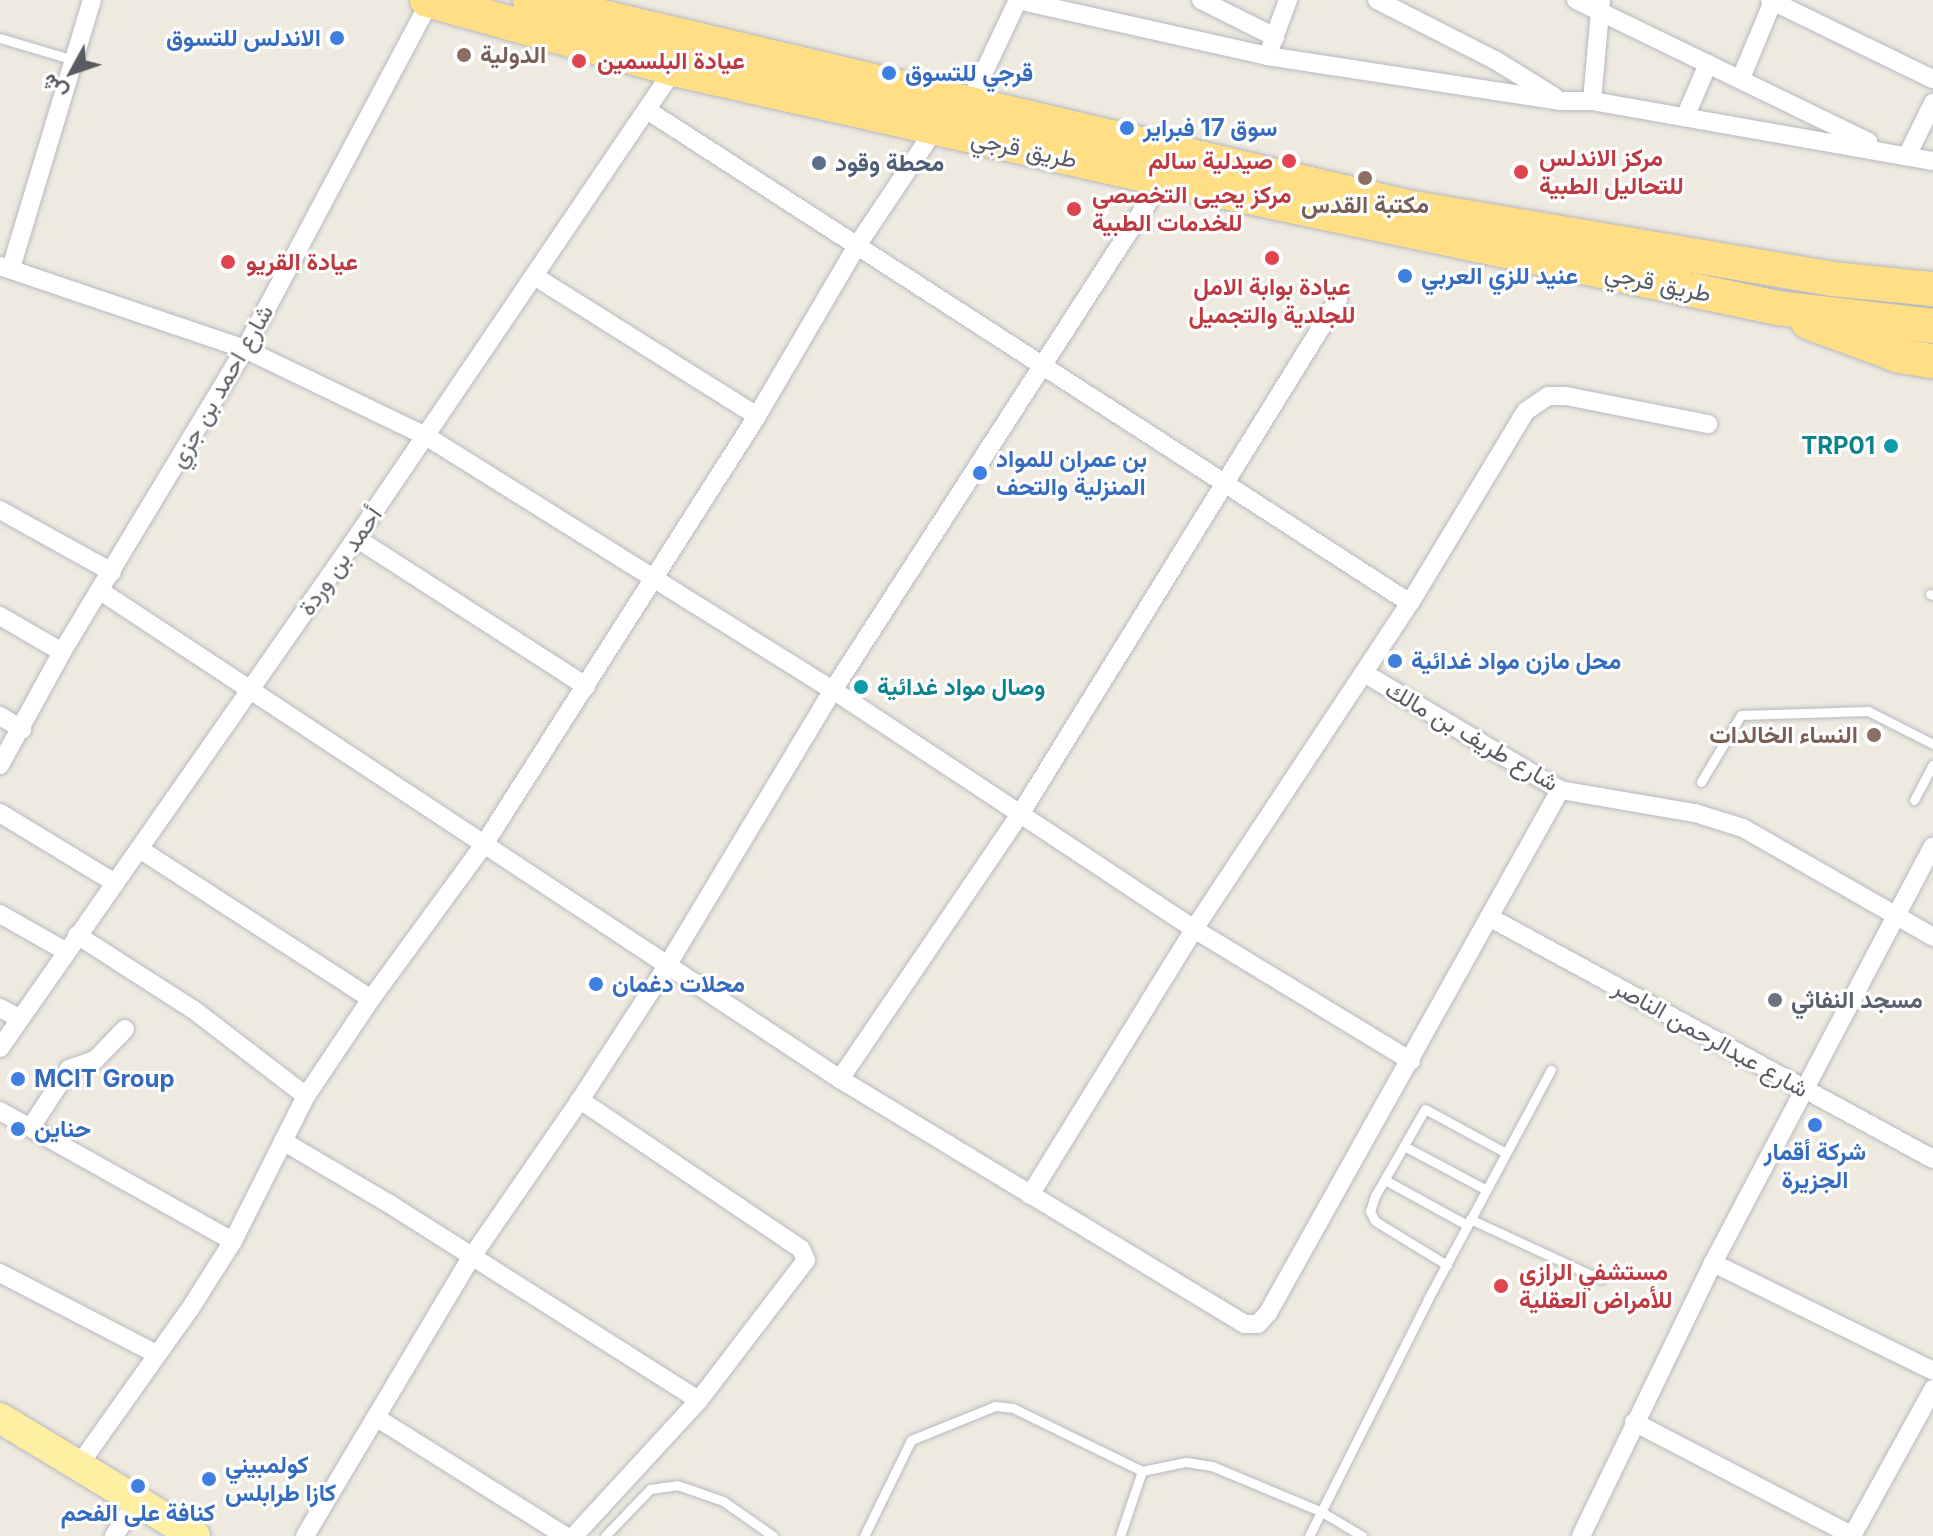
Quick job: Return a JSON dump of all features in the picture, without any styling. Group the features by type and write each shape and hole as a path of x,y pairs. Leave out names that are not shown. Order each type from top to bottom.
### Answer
{"highway":[{"name":"طريق قرجي","path":"428,0 674,69 1163,179 1778,308 1922,324"},
{"name":"طريق قرجي","path":"530,0 1407,207 1832,279 1927,280"},
{"path":"1778,308 1837,335 1900,356 1933,361"}],"main road":[{"path":"0,1418 195,1536"},
{"path":"0,1435 122,1525 165,1536"}],"street":[{"path":"92,0 6,267 245,349 426,436 833,690 1194,929 1411,1061"},
{"name":"شارع احمد بن جزي","path":"0,765 62,652 102,592 245,349 428,0"},
{"path":"969,104 1018,0 1267,56 1560,101 1592,101 1908,154 1933,161"},
{"path":"1201,0 1275,37"},
{"path":"1267,56 1288,0"},
{"path":"1377,0 1495,60 1560,101"},
{"path":"1576,0 1600,6 1708,64 1885,150"},
{"path":"1741,78 1772,1 1933,79"},
{"path":"1592,101 1600,6"},
{"path":"1685,117 1708,64"},
{"name":"أحمد بن وردة","path":"0,1048 356,538 674,69"},
{"path":"1908,154 1933,103"},
{"path":"647,110 1410,603"},
{"path":"79,1465 233,1241 306,1096 371,999 483,846 757,416 856,247 935,129"},
{"path":"305,1536 471,1258 580,1100 667,966 833,690 1163,179"},
{"path":"534,276 757,416"},
{"path":"840,1079 1019,816 1338,300"},
{"path":"1030,1195 1194,929 1410,603 1526,411 1548,396 1566,396 1708,424"},
{"path":"0,510 112,572"},
{"path":"356,538 586,686"},
{"path":"102,592 840,1079 1244,1324 1258,1324 1411,1061 1560,790"},
{"path":"0,616 62,652"},
{"name":"شارع طريف بن مالك","path":"1364,673 1560,790 1721,820 1743,828 1933,937"},
{"path":"0,716 22,729"},
{"path":"0,813 115,883"},
{"path":"1581,1536 1713,1263 1807,1091 1933,846"},
{"path":"141,850 371,999"},
{"path":"0,914 67,952"},
{"name":"شارع عبدالرحمن الناصر","path":"1489,917 1933,1159"},
{"path":"77,935 194,1010 306,1096"},
{"path":"0,1008 19,1018"},
{"path":"31,1127 69,1069 95,1060 125,1029"},
{"path":"574,1536 699,1400 806,1260 805,1254 580,1100"},
{"path":"0,1111 233,1241"},
{"path":"283,1141 699,1400"},
{"path":"1713,1263 1933,1371"},
{"path":"0,1273 156,1354"},
{"path":"1634,1422 1852,1536 1933,1389"},
{"path":"377,1418 565,1536"}],"lane":[{"path":"0,38 74,60"},
{"path":"1701,782 1741,715 1868,711 1933,744"},
{"path":"1914,800 1933,765"},
{"path":"1309,1536 1385,1381 1551,1070"},
{"path":"1447,1265 1375,1221 1370,1211 1385,1180 1425,1109 1506,1153"},
{"path":"1404,1146 1485,1189"},
{"path":"1385,1180 1468,1222 1600,1279"},
{"path":"864,1536 911,1440 995,1406 1013,1408 1142,1471 1186,1462 1212,1466 1322,1512 1348,1533 1362,1536"},
{"path":"1120,1536 1142,1471"},
{"path":"605,1536 650,1489 677,1485 723,1501 773,1536"}],"place":[{"name":"الاندلس للتسوق","path":"337,38"},
{"name":"الدولية","path":"464,55"},
{"name":"عيادة البلسمين","path":"579,61"},
{"name":"قرجي للتسوق","path":"889,73"},
{"name":"سوق 17 فبراير","path":"1127,128"},
{"name":"صيدلية سالم","path":"1289,161"},
{"name":"محطة وقود","path":"819,163"},
{"name":"مركز الاندلس للتحاليل الطبية","path":"1521,172"},
{"name":"مكتبة القدس","path":"1365,178"},
{"name":"مركز يحيى التخصصي للخدمات الطبية","path":"1074,209"},
{"name":"عيادة بوابة الامل للجلدية والتجميل","path":"1272,258"},
{"name":"عيادة القريو","path":"228,262"},
{"name":"عنيد للزي العربي","path":"1405,276"},
{"name":"TRP01","path":"1891,446"},
{"name":"بن عمران للمواد المنزلية والتحف","path":"980,473"},
{"name":"محل مازن مواد غدائية","path":"1395,661"},
{"name":"وصال مواد غدائية","path":"861,687"},
{"name":"النساء الخالدات","path":"1874,735"},
{"name":"محلات دغمان","path":"596,984"},
{"name":"مسجد النفاثي","path":"1775,1000"},
{"name":"MCIT Group","path":"18,1079"},
{"name":"شركة أقمار الجزيرة","path":"1815,1125"},
{"name":"حناين","path":"18,1129"},
{"name":"مستشفي الرازي للأمراض العقلية","path":"1501,1286"},
{"name":"كولمبيني كازا طرابلس","path":"209,1479"},
{"name":"كنافة على الفحم","path":"138,1486"}]}
